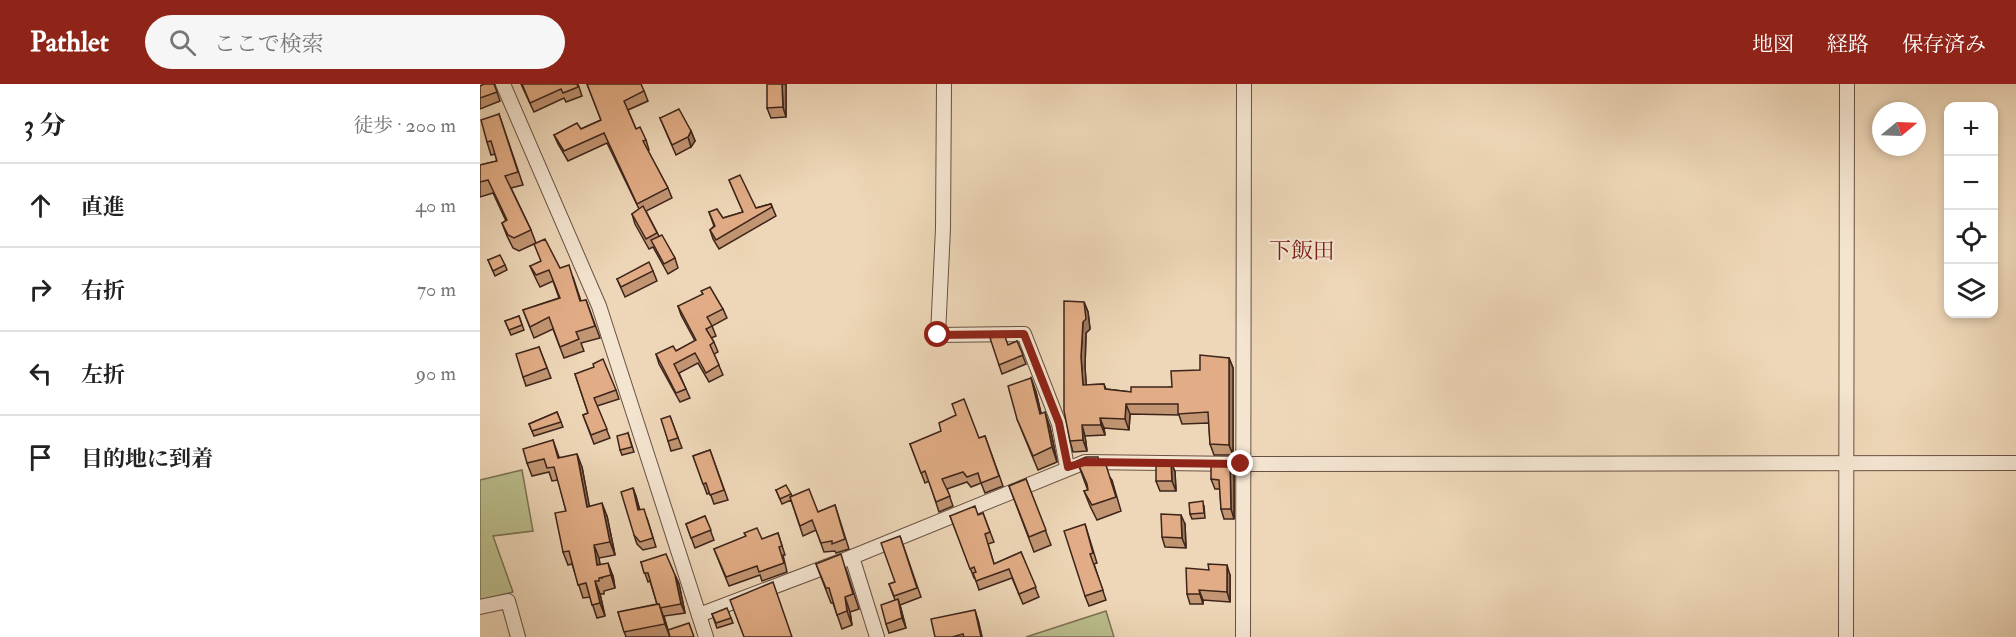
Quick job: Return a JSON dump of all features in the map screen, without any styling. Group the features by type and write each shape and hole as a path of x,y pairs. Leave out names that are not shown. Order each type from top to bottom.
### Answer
{"street":[{"path":"503,84 599,306 706,637"},
{"path":"944,84 943,228 938,335 1024,334 1059,423 1068,467"},
{"path":"1243,637 1241,464 1244,84"},
{"path":"1846,637 1847,84"},
{"path":"699,615 852,557 1085,462 1241,464 2016,463"},
{"path":"852,557 877,637"},
{"path":"480,607 508,601 518,637"}],"green space":[{"path":"522,470 533,531 493,536 513,592 480,600 480,480"},
{"path":"1106,611 1114,637 1026,637"}],"building":[{"path":"494,84 497,92 480,98 480,86"},
{"path":"522,84 577,84 578,87 563,93 561,89 530,103"},
{"path":"587,84 641,84 644,91 624,101 636,129 640,127 646,140 643,141 668,188 637,204 604,133 564,151 554,135 577,123 581,129 601,120"},
{"path":"767,84 782,84 783,107 767,108"},
{"path":"679,109 691,131 688,137 672,145 660,118"},
{"path":"499,114 518,172 505,176 531,230 514,238 508,235 502,223 507,220 488,180 480,182 480,165 497,161 491,141 487,142 481,120"},
{"path":"740,175 756,208 771,204 772,207 716,240 710,230 715,226 709,212 717,209 723,218 743,212 729,180"},
{"path":"643,206 657,233 646,239 632,214"},
{"path":"662,235 675,258 664,264 651,240"},
{"path":"545,239 560,268 569,265 580,301 586,300 595,326 576,332 579,339 560,347 549,317 530,327 523,310 560,298 549,270 536,275 530,266 541,261 534,244"},
{"path":"500,255 505,265 493,271 488,260"},
{"path":"649,262 653,271 621,287 617,279"},
{"path":"710,287 723,309 707,317 712,326 706,329 714,342 710,345 719,365 706,373 695,353 674,364 686,389 676,393 656,354 673,346 676,351 696,340 678,306 703,294 701,291"},
{"path":"1064,301 1084,302 1086,319 1083,322 1081,357 1083,385 1104,384 1105,389 1131,392 1131,387 1172,387 1171,371 1200,370 1200,355 1229,358 1229,445 1210,444 1208,412 1178,414 1178,404 1126,404 1125,419 1100,418 1101,425 1082,425 1083,440 1070,441 1064,411"},
{"path":"519,316 522,325 509,330 505,321"},
{"path":"1004,334 1008,345 1017,341 1023,355 999,365 990,338"},
{"path":"539,347 547,368 523,377 516,354"},
{"path":"603,359 616,390 594,398 607,429 591,435 583,415 588,413 575,374 594,367 593,364"},
{"path":"1031,378 1040,414 1045,412 1052,447 1033,456 1017,419 1008,386"},
{"path":"964,399 979,438 985,436 999,476 981,483 978,473 967,477 963,472 942,479 950,496 936,502 925,471 921,473 910,444 941,431 939,423 956,415 952,404"},
{"path":"557,412 561,422 532,431 529,424"},
{"path":"670,416 678,438 668,441 661,419"},
{"path":"628,433 632,447 620,450 617,436"},
{"path":"553,440 558,458 577,454 587,507 602,503 610,542 594,545 597,565 608,563 611,575 595,581 600,603 592,605 586,583 578,585 569,551 563,552 555,513 566,511 554,467 547,468 544,459 527,463 523,449"},
{"path":"710,450 724,490 710,495 706,483 703,484 693,456"},
{"path":"1086,457 1098,457 1100,464 1106,465 1116,497 1092,505 1084,491 1088,490 1087,484 1077,461"},
{"path":"1156,462 1171,462 1172,481 1156,481"},
{"path":"1211,463 1230,463 1231,509 1221,509 1219,480 1211,479"},
{"path":"1026,479 1046,530 1029,537 1009,486"},
{"path":"786,485 791,494 780,499 776,490"},
{"path":"633,488 638,510 644,509 653,538 640,542 634,535 621,492"},
{"path":"809,489 818,512 835,505 845,539 832,544 832,541 821,543 812,520 800,526 790,497"},
{"path":"1203,501 1204,513 1190,514 1189,503"},
{"path":"975,506 978,515 983,513 990,532 985,534 994,564 1021,552 1036,587 1019,594 1009,569 976,581 973,573 976,572 974,567 970,569 950,516"},
{"path":"1161,514 1181,515 1182,538 1162,537"},
{"path":"705,516 711,530 691,538 686,524"},
{"path":"1085,524 1093,553 1090,554 1103,590 1085,596 1064,531"},
{"path":"757,528 762,539 778,533 784,563 759,572 757,566 726,577 714,549 746,536 744,533"},
{"path":"900,536 917,588 894,596 889,584 895,582 881,543"},
{"path":"666,554 675,575 681,604 660,608 648,573 644,573 641,562"},
{"path":"841,554 853,594 845,597 847,611 837,615 829,588 826,588 816,564"},
{"path":"1208,564 1227,565 1227,592 1199,590 1200,594 1187,594 1186,568 1209,570"},
{"path":"773,582 792,637 744,637 730,600"},
{"path":"898,599 902,618 886,624 881,605"},
{"path":"659,604 665,624 624,632 618,612"},
{"path":"727,608 731,618 716,623 712,614"},
{"path":"975,610 981,637 964,637 963,634 952,637 935,637 931,619"},
{"path":"689,623 694,637 670,637 668,630"}],"district":[{"name":"下飯田","path":"1302,250"}],"route":[{"path":"938,335 1024,334 1059,423 1068,467 1085,462 1241,464"}]}
